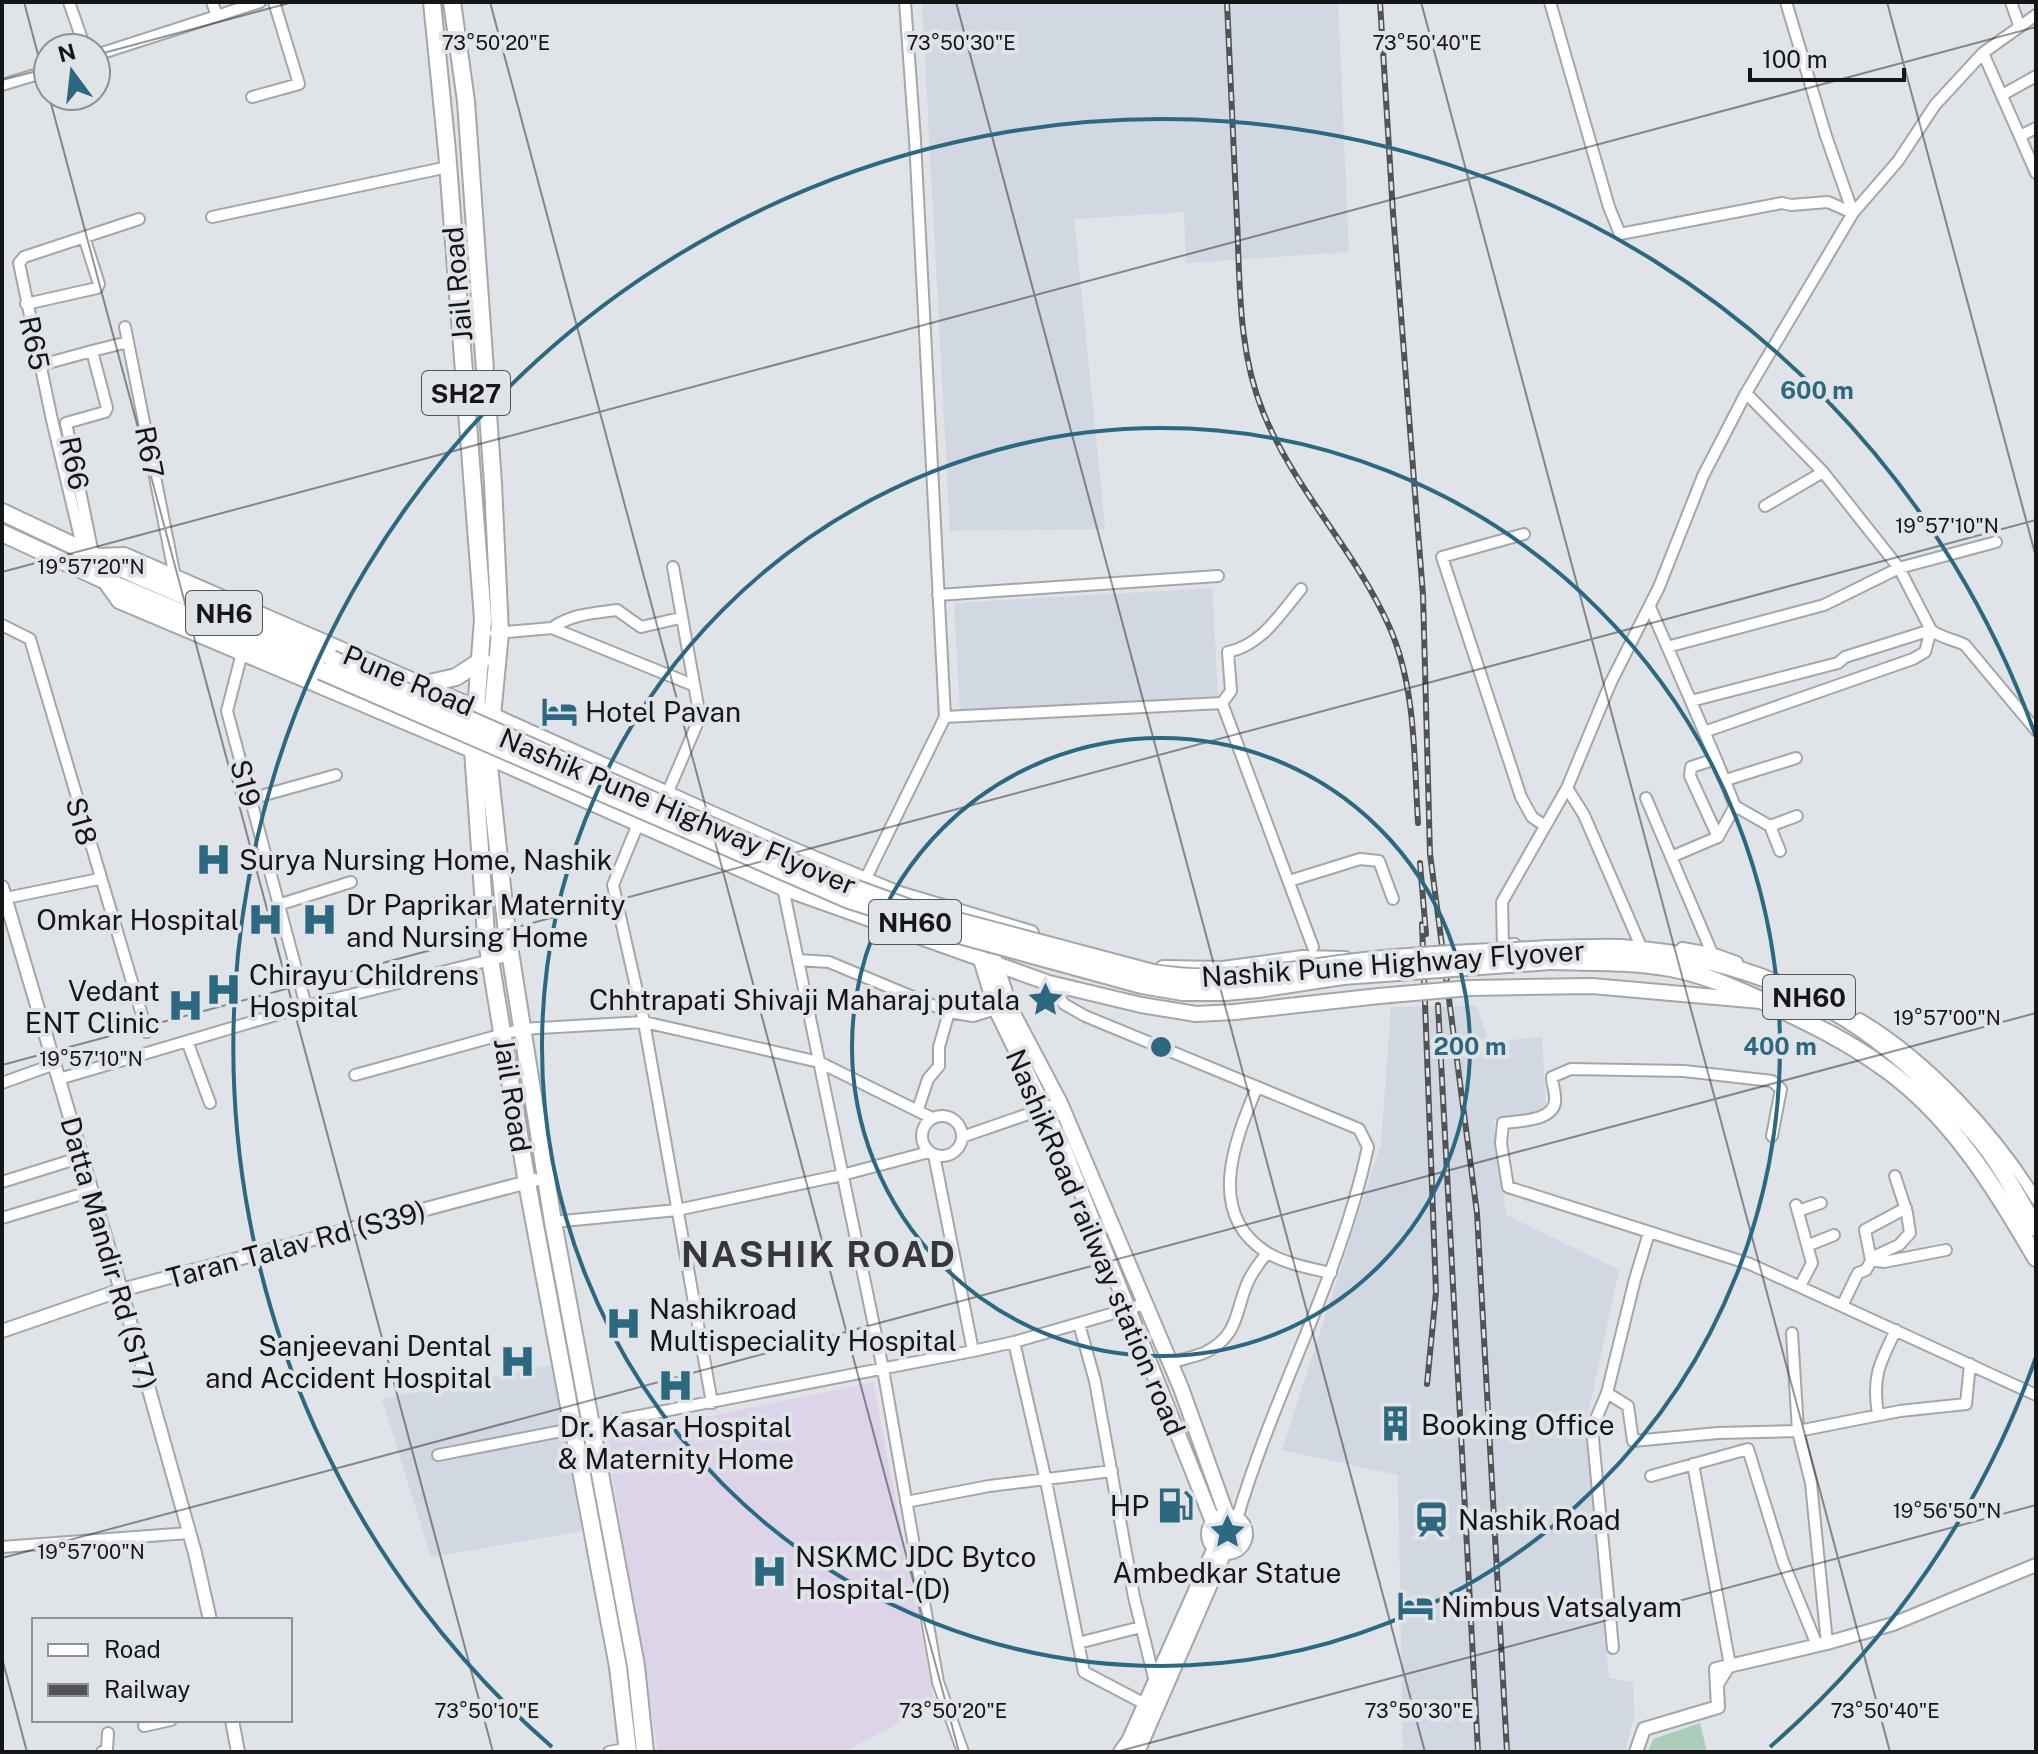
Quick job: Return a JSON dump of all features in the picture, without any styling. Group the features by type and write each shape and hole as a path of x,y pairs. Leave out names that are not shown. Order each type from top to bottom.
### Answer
{"main road":[{"name":"Jail Road","path":"432,2 494,637 481,753 486,935 527,1183 634,1751"},
{"path":"452,2 467,117 493,484 494,637"},
{"name":"NH6","path":"2,512 91,553"},
{"name":"Nashik Pune Highway Flyover","path":"2,533 104,580 326,665 843,884 912,909 1153,973 1218,979 1366,961 1549,955 1670,968 1723,982 1829,1032 1883,1066 1961,1142 2011,1214 2036,1258"},
{"name":"Pune Road","path":"91,553 124,555 899,894 1063,943 1163,968 1223,969 1315,952 1366,961"},
{"name":"Nashik Pune Highway Flyover","path":"91,553 326,665 849,900 952,933 1142,985 1183,992 1225,992 1620,948 1692,957 1740,968 1797,991 1850,1019 1909,1064 1991,1154 2036,1228"},
{"path":"104,580 119,601 481,753 783,888 1049,983 1141,1005 1196,1014 1470,988 1592,986 1762,1001"},
{"name":"Jail Road","path":"484,712 482,660 494,637"},
{"path":"421,685 456,677 482,660"},
{"name":"Jail Road","path":"481,753 553,1222 636,1666 634,1751"},
{"path":"979,918 1010,1008 1060,1103 1170,1363 1226,1519 1244,1528 1244,1539 1238,1548 1220,1550"},
{"name":"NashikRoad railway station road","path":"979,918 980,959 996,1009 1046,1109 1127,1308 1226,1519"},
{"path":"1220,1550 1208,1532 1226,1519"},
{"path":"1121,1752 1220,1550"},
{"path":"1137,1752 1220,1550"}],"street":[{"path":"69,2 79,32"},
{"path":"212,2 217,16"},
{"path":"112,50 260,2"},
{"path":"252,97 299,84 274,2"},
{"path":"865,880 945,717 916,154 905,2"},
{"path":"1550,2 1609,207 1620,234 1782,203 1828,202 1853,213"},
{"path":"1786,2 1826,136 1853,213"},
{"path":"2011,2 2019,25"},
{"path":"2036,15 1983,53 1935,105 1898,161 1853,213 1746,393 1703,476 1650,607 1611,682 1567,788 1502,902 1503,945 1639,942 1712,953 1818,995 1884,1033 1941,1081 1988,1133 2036,1199"},
{"path":"1983,53 2035,170"},
{"path":"2,85 32,76"},
{"path":"2002,95 2036,76"},
{"path":"2020,136 2036,128"},
{"path":"212,217 448,167"},
{"name":"R65","path":"91,553 54,426 18,266 20,259 139,219"},
{"path":"26,304 97,288 99,284 84,237"},
{"name":"R67","path":"125,327 175,577"},
{"path":"48,363 128,342"},
{"name":"R66","path":"91,553 66,423 105,412 107,408 92,351"},
{"path":"1746,393 1823,472 1899,568 1931,630 1938,636 1965,645 2036,730"},
{"path":"54,426 66,423"},
{"path":"1765,506 1823,472"},
{"path":"1524,534 1442,557 1521,797 1532,817 1545,826"},
{"path":"1667,647 1824,605 1899,568 1996,542"},
{"path":"667,794 700,717 673,567"},
{"path":"938,595 1218,576"},
{"path":"1222,703 1231,691 1228,652 1242,649 1267,632 1301,589"},
{"path":"1650,607 1735,806 1770,826 1780,851"},
{"path":"494,637 552,628 581,615 617,610 641,627 680,618"},
{"name":"S18","path":"2,625 30,639 147,1032"},
{"path":"552,628 693,685"},
{"path":"1691,701 1838,663 1845,657 1931,630"},
{"path":"1704,732 1913,659 1925,652 1931,630"},
{"name":"S19","path":"242,653 227,711 306,1006"},
{"path":"945,717 1222,703"},
{"path":"1222,703 1315,952"},
{"path":"1726,780 1796,758"},
{"path":"1716,759 1691,767 1690,776 1718,837"},
{"path":"250,799 336,775"},
{"path":"1567,788 1584,815 1639,942"},
{"path":"1646,798 1712,953"},
{"path":"1671,857 1718,837 1735,806"},
{"path":"1770,826 1797,816"},
{"path":"638,824 613,885 644,1022 712,1403"},
{"path":"1289,881 1360,859 1379,861 1393,899"},
{"path":"4,892 99,879"},
{"path":"278,905 351,882"},
{"path":"783,888 883,1369 938,1682 963,1752"},
{"name":"Datta Mandir Rd (S17)","path":"4,892 121,1290 210,1618"},
{"path":"59,1079 306,1006 510,955"},
{"path":"798,960 829,962 949,1012 973,1016 996,1009"},
{"path":"1049,983 1064,1004 1085,1016 1359,1129 1368,1147 1331,1273 1252,1468 1226,1519"},
{"path":"918,1109 928,1079 939,1066 939,1047 949,1012"},
{"path":"355,1075 522,1029 644,1022 819,1062 932,1118"},
{"path":"187,1041 210,1103"},
{"path":"2,1083 55,1064"},
{"path":"1772,1136 1781,1089 1772,1081 1684,1071 1571,1069 1552,1077 1556,1099 1553,1108 1534,1119 1503,1123 1501,1143 1508,1187 1750,1264 2036,1395"},
{"path":"1257,1087 1240,1128 1228,1187 1231,1204 1242,1229 1267,1253 1293,1264 1331,1273"},
{"path":"962,1137 1060,1103"},
{"path":"950,1117 960,1125 962,1137 953,1153 941,1157 924,1147 921,1134 932,1118 950,1117"},
{"path":"553,1222 677,1210 932,1154"},
{"path":"932,1154 973,1351"},
{"path":"2,1182 82,1157"},
{"path":"1842,1306 1856,1276 1866,1270 1871,1260 1906,1240 1911,1230 1895,1176"},
{"name":"Taran Talav Rd (S39)","path":"2,1331 121,1290 546,1177"},
{"path":"2,1218 92,1191"},
{"path":"1800,1286 1812,1263 1797,1208 1821,1203"},
{"path":"1871,1260 1865,1230 1906,1208"},
{"path":"1613,1648 1592,1428 1607,1393 1649,1233"},
{"path":"1809,1245 1834,1235"},
{"path":"1871,1260 1884,1262 1946,1250"},
{"path":"1170,1363 1206,1352 1231,1332 1245,1287 1255,1267 1267,1253"},
{"path":"438,1455 973,1351 1145,1304"},
{"path":"1079,1324 1095,1381 1141,1627 1155,1682"},
{"path":"1878,1415 1874,1387 1880,1361 1896,1330"},
{"path":"1792,1333 1798,1431 1811,1483 1822,1644"},
{"path":"1014,1342 1046,1481 1084,1672 1145,1704"},
{"path":"1607,1393 1628,1406 1633,1441 1718,1433 1798,1431 1878,1415 1966,1404 1970,1364"},
{"path":"1651,1476 1748,1449 1783,1562 1822,1644"},
{"path":"1693,1464 1730,1666"},
{"path":"906,1502 989,1486 1112,1471"},
{"path":"2,1547 189,1533"},
{"path":"1636,1752 1644,1729 1718,1707 1716,1669 1893,1624 2036,1565"},
{"path":"1078,1643 1141,1627"},
{"path":"144,1726 162,1722"},
{"path":"232,1722 238,1752"},
{"path":"102,1752 107,1749 108,1733"},
{"path":"609,1752 634,1751"}],"shaded area":[{"path":"922,2 1338,2 1349,252 1186,263 1184,212 1074,219 1105,529 950,531"},
{"path":"1212,588 1218,696 960,710 954,603"},
{"path":"1477,1006 1489,1042 1542,1037 1546,1112 1493,1120 1506,1215 1619,1270 1586,1424 1609,1678 1633,1682 1634,1718 1625,1752 1403,1752 1398,1475 1282,1450 1381,1144 1391,1007"},
{"path":"551,1365 582,1531 431,1557 382,1399"},
{"name":"NSKMC JDC Bytco Hospital-(D)","path":"873,1382 935,1705 843,1752 658,1752 606,1438"}],"green space":[{"path":"1700,1723 1707,1752 1648,1752 1653,1739"}],"railway":[{"path":"1227,2 1240,293 1249,365 1263,412 1276,440 1375,598 1398,649 1412,723 1418,823"},
{"path":"1380,2 1423,595 1430,854 1477,1213 1507,1752"},
{"path":"1420,863 1426,934"},
{"path":"1422,924 1436,1292 1427,1384"},
{"path":"1438,1005 1478,1752"}],"place":[{"name":"Hotel Pavan","path":"559,711"},
{"name":"Surya Nursing Home, Nashik","path":"213,859"},
{"name":"Omkar Hospital","path":"265,919"},
{"name":"Dr Paprikar Maternity and Nursing Home","path":"320,920"},
{"name":"Chirayu Childrens Hospital","path":"223,990"},
{"name":"Chhtrapati Shivaji Maharaj putala","path":"1046,999"},
{"name":"Vedant ENT Clinic","path":"186,1006"},
{"name":"Nashikroad Multispeciality Hospital","path":"623,1324"},
{"name":"Sanjeevani Dental and Accident Hospital","path":"518,1361"},
{"name":"Dr. Kasar Hospital & Maternity Home","path":"676,1386"},
{"name":"Booking Office","path":"1395,1424"},
{"name":"HP","path":"1175,1505"},
{"name":"Nashik Road","path":"1432,1519"},
{"name":"Ambedkar Statue","path":"1227,1532"},
{"name":"NSKMC JDC Bytco Hospital-(D)","path":"769,1572"},
{"name":"Nimbus Vatsalyam","path":"1415,1606"}],"district":[{"name":"NASHIK ROAD","path":"819,1254"}]}
